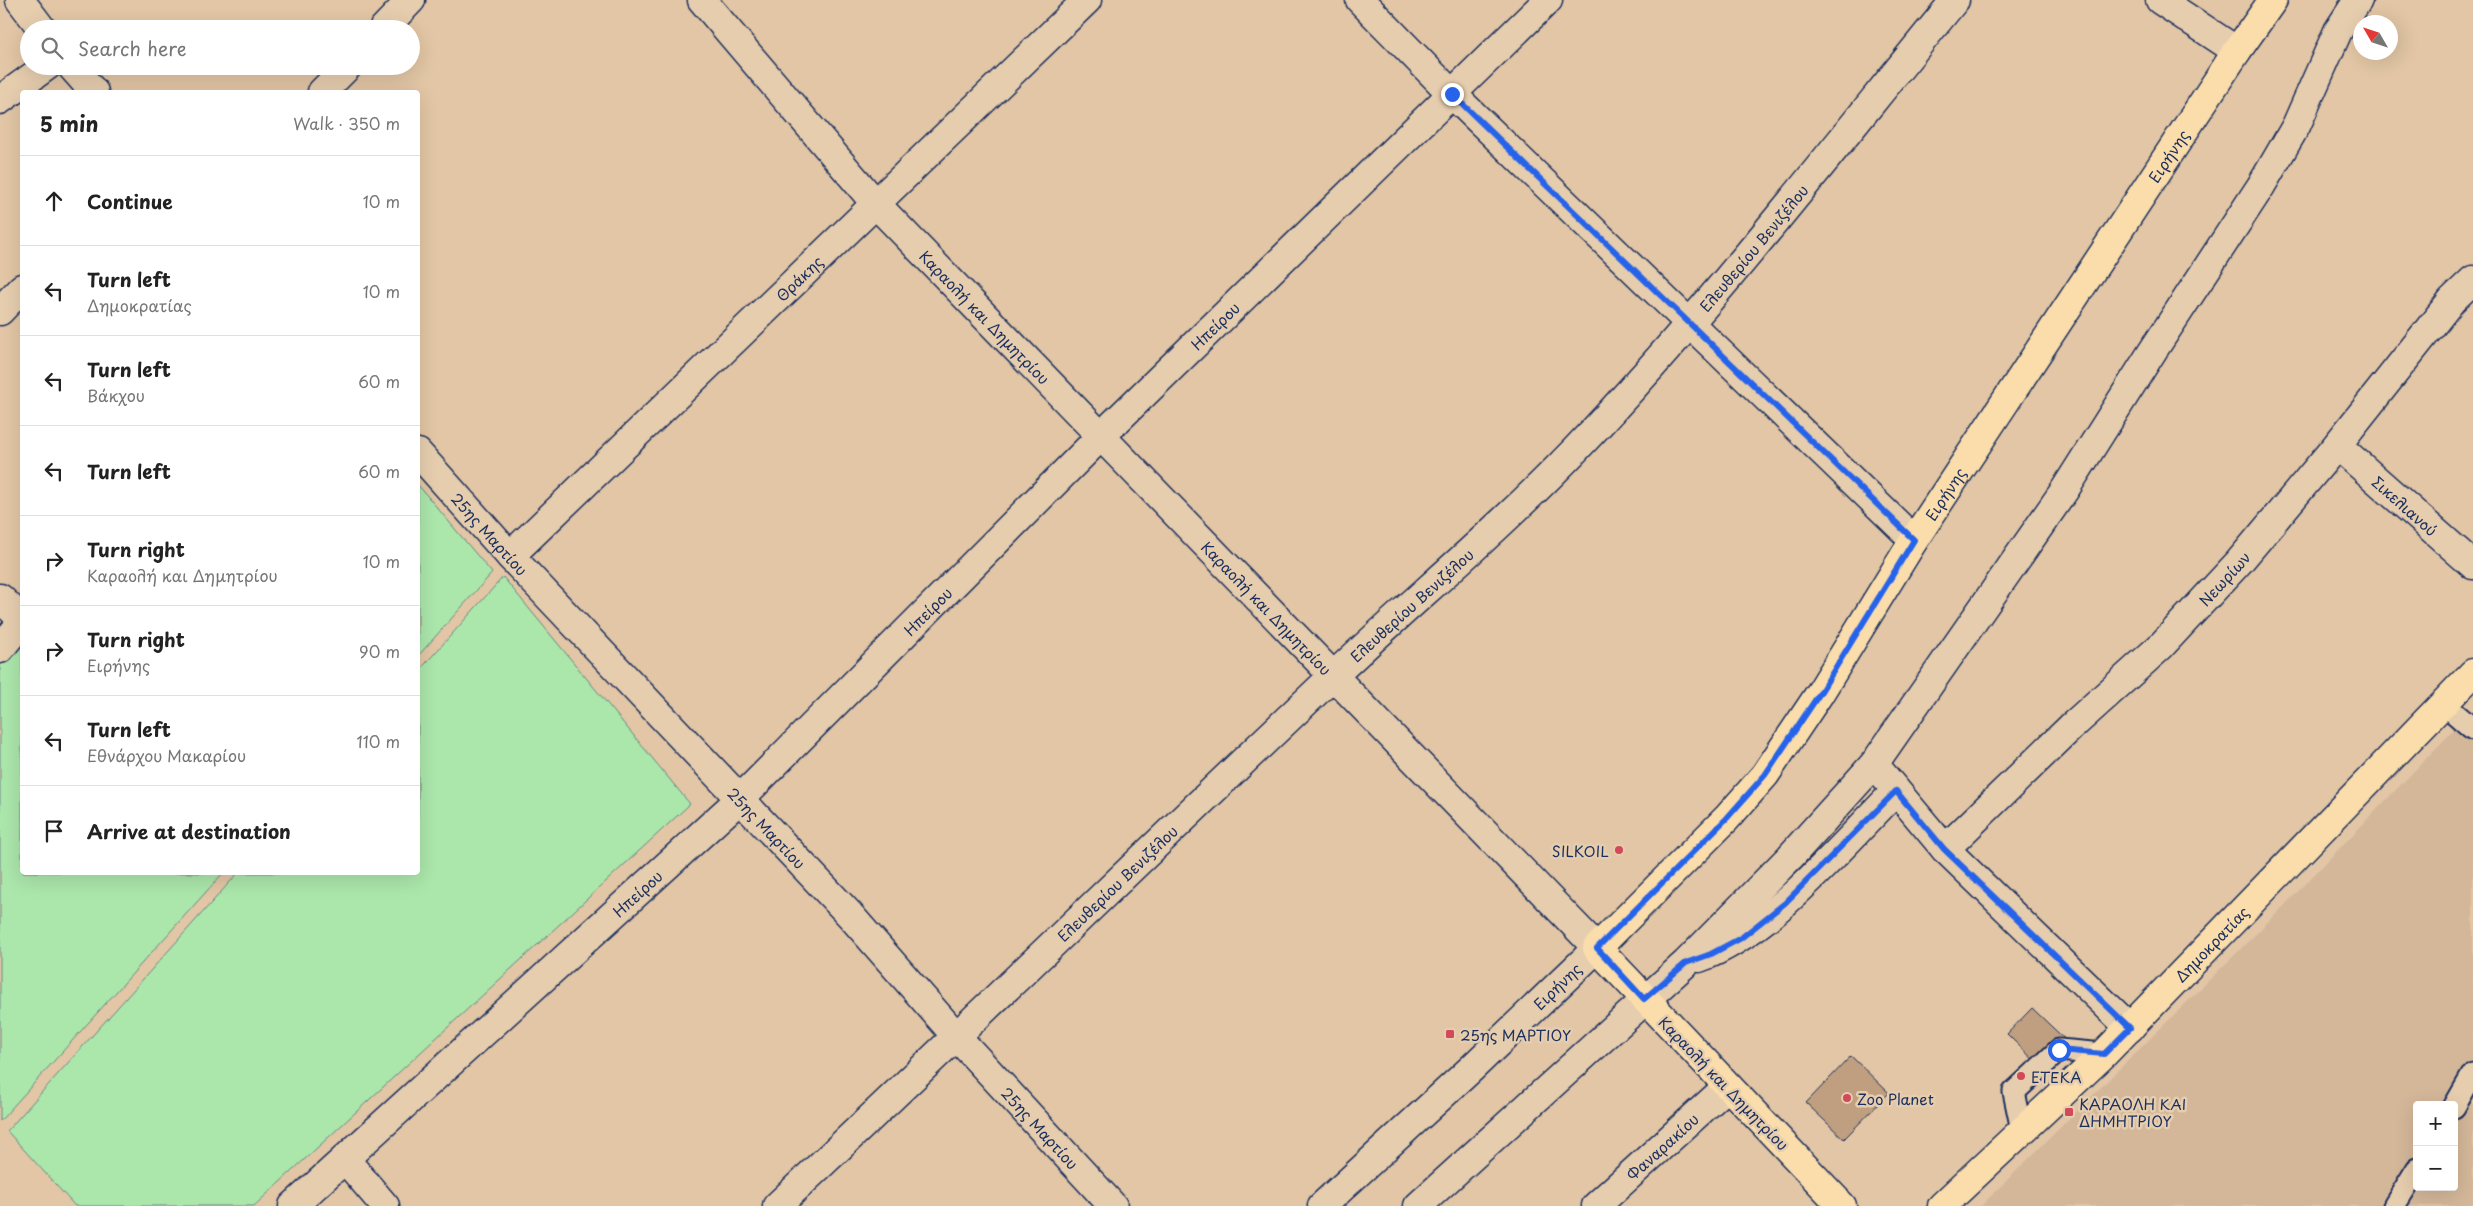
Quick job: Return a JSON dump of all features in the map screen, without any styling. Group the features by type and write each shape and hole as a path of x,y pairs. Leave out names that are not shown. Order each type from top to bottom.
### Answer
{"main road":[{"name":"Ειρήνης","path":"1597,948 1720,825 1765,775 1820,693 1914,540 2237,51 2273,0"},
{"name":"Δημοκρατίας","path":"1942,1206 2130,1028 2473,673"},
{"name":"Καραολή και Δημητρίου","path":"1597,948 1842,1206"}],"street":[{"path":"20,0 35,20"},
{"path":"392,20 411,0"},
{"name":"Θράκης","path":"510,556 1087,0"},
{"path":"1360,0 1452,94 1914,540"},
{"name":"Ηπείρου","path":"293,1206 740,799 1101,436 1548,0"},
{"name":"Ελευθερίου Βενιζέλου","path":"777,1206 957,1037 1333,676 1522,504 1617,406 1689,324 1955,0"},
{"path":"2160,0 2237,51"},
{"path":"1418,1206 1644,999 1686,963 1790,857 1874,764 2064,491 2261,186 2296,126 2338,30 2358,0"},
{"name":"Καραολή και Δημητρίου","path":"712,4 875,203 1597,948"},
{"path":"0,100 35,75"},
{"path":"79,75 92,90"},
{"path":"324,90 339,75"},
{"name":"Νεωρίων","path":"1944,849 2072,727 2161,646 2239,562 2337,445 2452,300 2473,280"},
{"path":"0,312 20,290"},
{"name":"Σικελιανού","path":"2337,445 2473,565"},
{"name":"25ης Μαρτίου","path":"420,455 510,556 850,915 957,1037 1113,1206"},
{"path":"0,598 20,618"},
{"path":"0,649 20,623"},
{"path":"1874,764 1944,849 2130,1028"},
{"path":"1686,963 1711,954 1741,938 1785,903 1896,791"},
{"name":"Ειρήνης","path":"1322,1206 1465,1074 1597,948"},
{"name":"Φαναρακίου","path":"1596,1206 1728,1086"},
{"path":"345,1159 385,1206"}],"lane":[{"path":"2444,704 2473,729"},
{"path":"2457,1101 2473,1074"},
{"path":"2394,1206 2413,1175"}],"shaded area":[{"path":"2473,710 2473,1206 1981,1206 2282,908"}],"green space":[{"path":"420,487 492,573 420,654"},
{"path":"503,577 690,804 254,1206 75,1206 7,1131 236,875 420,875 420,670"},
{"path":"20,639 20,875 221,875 0,1121 0,664"}],"building":[{"path":"2032,1008 2072,1046 2046,1072 2007,1034"},
{"name":"Zoo Planet","path":"1851,1056 1889,1093 1844,1139 1806,1103"}],"place":[{"name":"SILKOIL","path":"1619,850"},
{"name":"25ης ΜΑΡΤΙΟΥ","path":"1450,1034"},
{"name":"ΕΤΕΚΑ","path":"2021,1076"},
{"name":"Zoo Planet","path":"1847,1098"},
{"name":"ΚΑΡΑΟΛΗ ΚΑΙ ΔΗΜΗΤΡΙΟΥ","path":"2069,1112"}],"route":[{"path":"1452,94 1914,540 1820,693 1765,775 1727,818 1647,901 1597,948 1644,999 1686,963 1711,954 1741,938 1785,903 1896,791 1944,849 2130,1028 2104,1054 2059,1050"}]}
